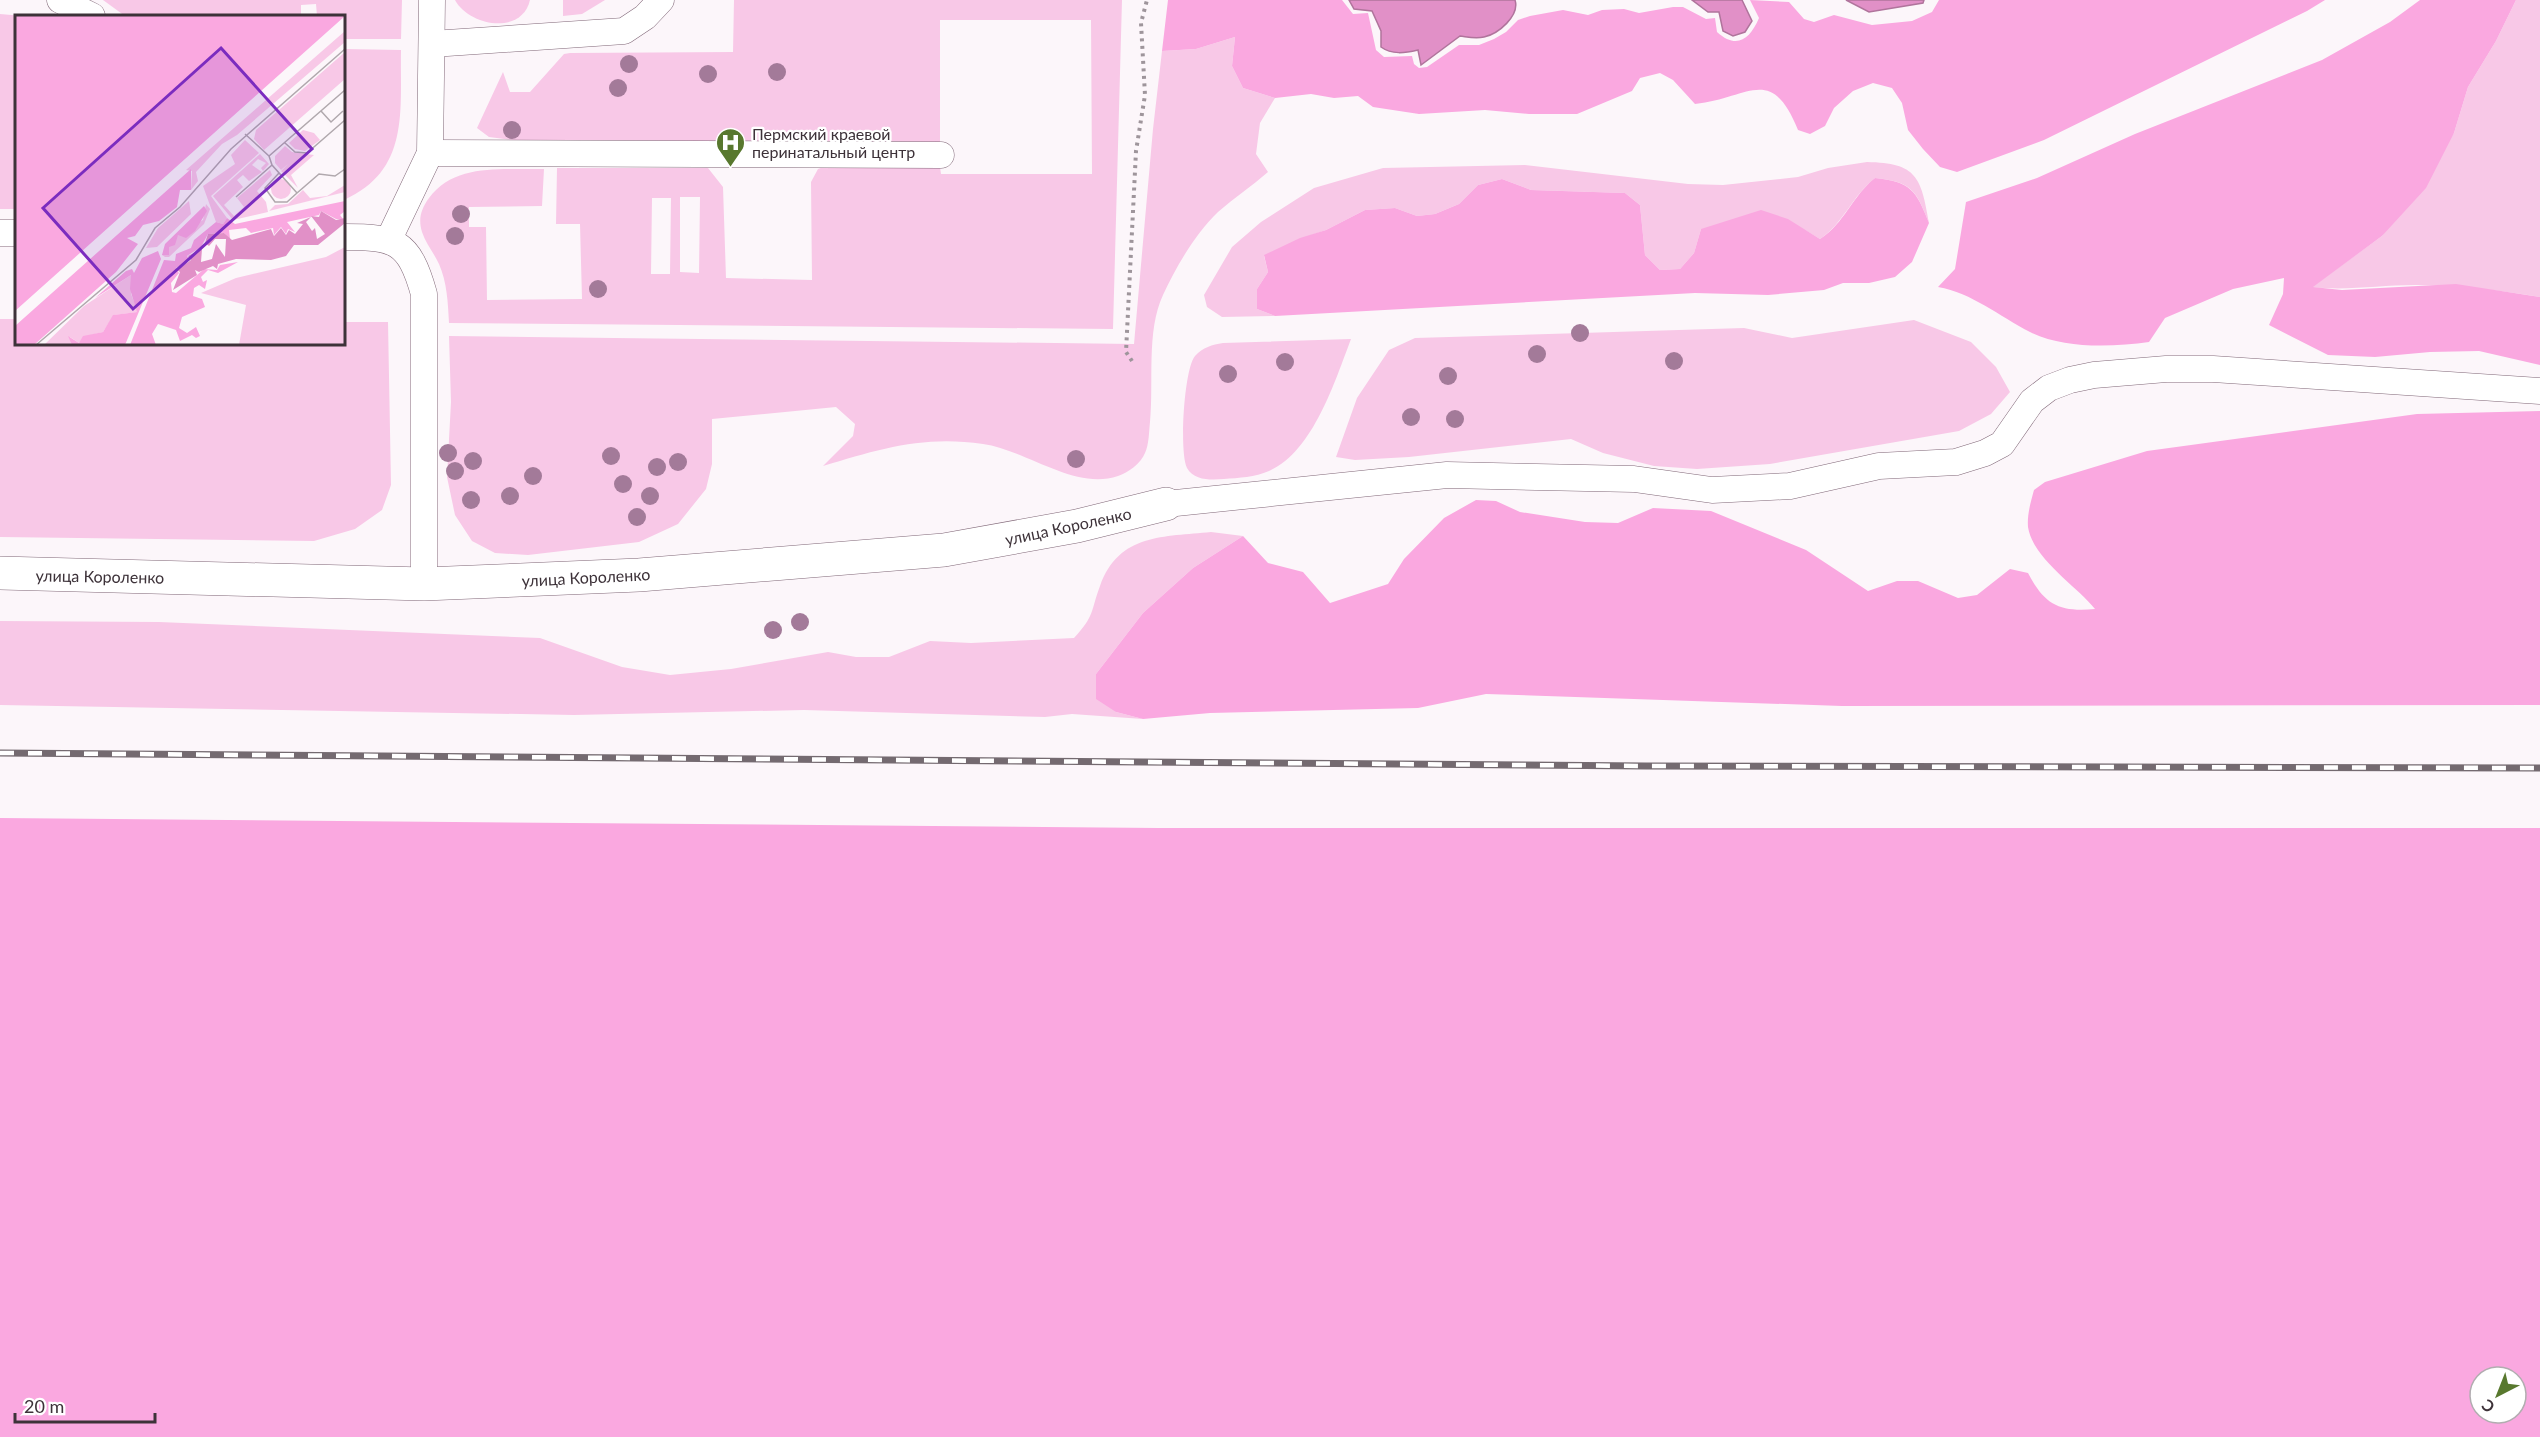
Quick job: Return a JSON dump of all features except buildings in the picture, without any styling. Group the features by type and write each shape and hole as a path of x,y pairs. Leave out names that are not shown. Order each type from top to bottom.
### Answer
{"street":[{"name":"улица Короленко","path":"0,573 424,584 639,575 944,550 1077,526 1166,504"}],"lane":[{"path":"60,0 90,15"},
{"path":"389,239 430,153 432,0"},
{"path":"432,44 624,31 645,18 661,0"},
{"path":"430,153 941,155"},
{"path":"345,237 389,239 409,257 418,271 424,294 424,584"},
{"path":"1166,504 1447,475 1634,479 1712,490 1790,486 1879,466 1956,462 1984,453 2002,444 2032,401 2049,388 2094,375 2130,372 2213,369 2540,392"}],"path":[{"path":"1132,361 1126,352 1136,151 1145,95 1141,22 1147,0"}],"shaded area":[{"path":"103,0 402,0 401,39 345,39 345,15 317,15 316,4 301,5 301,15 124,15"},
{"path":"455,0 530,0 525,11 517,19 495,23 472,16"},
{"path":"563,0 605,0 582,14 563,16"},
{"path":"734,0 1122,0 1113,329 449,323 444,278 424,236 420,218 426,202 440,186 452,178 467,173 497,169 544,169 542,206 469,207 469,227 486,227 487,300 582,299 580,224 556,224 557,168 708,168 723,187 726,278 812,280 811,182 818,169 826,166 940,167 941,174 1092,174 1091,20 940,20 940,142 826,144 512,140 489,137 477,128 503,72 510,92 530,92 564,54 733,52","holes":["680,197 700,197 699,273 680,272","652,198 671,198 670,274 651,274"]},
{"path":"1168,0 1342,0 1353,14 1368,13 1376,50 1384,57 1412,56 1414,64 1419,68 1427,67 1459,45 1479,45 1494,39 1506,32 1518,20 1563,10 1588,15 1602,10 1624,9 1639,13 1683,7 1706,19 1715,18 1717,32 1737,41 1742,40 1751,32 1759,18 1750,0 1789,2 1804,19 1814,22 1834,15 1872,25 1912,21 1932,12 1939,0 2325,0 2307,11 2044,140 1957,172 1940,167 1908,130 1902,103 1892,88 1873,83 1853,91 1834,108 1825,126 1810,134 1798,130 1788,109 1778,97 1768,91 1744,92 1695,104 1673,80 1660,73 1640,78 1632,91 1577,114 1529,114 1485,110 1419,114 1373,107 1358,96 1334,98 1311,94 1275,98 1243,88 1232,66 1235,37 1196,49 1162,51"},
{"path":"1349,0 1515,0 1516,6 1507,23 1495,32 1481,38 1460,36 1421,65 1418,50 1394,52 1381,47 1381,31 1372,11 1354,9"},
{"path":"1692,0 1742,0 1752,21 1745,32 1733,36 1723,31 1719,12 1708,12"},
{"path":"1846,0 1924,0 1923,3 1869,12"},
{"path":"2420,0 2516,0 2496,41 2468,87 2454,133 2426,188 2382,236 2313,287 2342,290 2456,284 2540,297 2540,365 2479,351 2430,352 2375,357 2328,355 2269,325 2283,294 2284,278 2233,289 2165,318 2149,342 2104,346 2073,344 2043,338 1962,294 1938,287 1955,269 1966,202 2037,178 2135,134 2322,60 2390,22"},
{"path":"2516,0 2540,0 2540,297 2446,286 2312,287 2382,236 2454,133 2468,87 2496,41"},
{"path":"0,14 15,15 15,209 0,209"},
{"path":"1235,37 1232,66 1243,88 1275,98 1260,123 1256,154 1268,172 1218,212 1202,230 1187,251 1163,295 1152,341 1151,407 1147,446 1140,460 1126,473 1102,479 1085,478 1050,468 999,448 983,444 941,441 883,449 823,466 853,436 855,424 836,407 712,419 712,464 706,489 678,524 639,542 528,555 495,553 472,541 455,515 447,477 451,402 449,336 1134,344 1162,51 1196,49"},
{"path":"345,49 401,50 400,117 397,137 391,156 381,173 365,187 345,199"},
{"path":"1867,162 1897,165 1914,176 1923,194 1929,223 1916,195 1905,185 1875,178 1860,193 1835,226 1820,239 1805,230 1701,229 1694,253 1680,269 1660,270 1645,255 1640,205 1625,193 1531,190 1502,179 1478,185 1459,204 1435,214 1417,216 1395,208 1365,210 1326,230 1264,256 1268,272 1257,289 1257,309 1275,316 1222,317 1207,307 1204,295 1232,247 1261,222 1314,188 1383,168 1525,165 1688,184 1723,185 1798,177 1828,168"},
{"path":"1875,178 1897,182 1911,190 1916,195 1929,223 1912,262 1895,277 1869,283 1843,283 1824,290 1768,295 1695,293 1275,316 1257,309 1257,289 1268,272 1264,255 1300,238 1326,230 1365,210 1395,208 1417,216 1435,214 1459,204 1478,185 1502,179 1531,190 1625,193 1640,205 1645,255 1660,270 1680,269 1694,253 1701,229 1761,210 1788,219 1820,239 1836,226"},
{"path":"0,319 15,319 15,345 345,345 345,322 388,322 391,485 382,510 355,529 314,541 0,537"},
{"path":"1914,320 1971,342 1996,367 2010,392 1991,414 1959,431 1770,464 1697,469 1654,466 1603,453 1571,439 1409,457 1355,460 1336,457 1357,398 1389,350 1415,338 1744,328 1792,338"},
{"path":"1351,339 1320,414 1298,448 1284,462 1264,473 1241,478 1209,479 1190,472 1187,468 1183,446 1184,411 1191,364 1201,350 1223,343"},
{"path":"2540,411 2540,705 1842,706 1486,694 1418,708 1210,713 1143,719 1116,712 1096,699 1096,674 1143,613 1193,568 1243,536 1268,563 1303,572 1330,603 1388,584 1404,559 1444,518 1476,500 1496,501 1520,512 1585,522 1618,523 1653,508 1711,511 1806,550 1868,591 1897,581 1918,581 1958,598 1977,595 2010,569 2028,573 2041,593 2054,604 2072,609 2095,609 2047,561 2032,539 2028,527 2031,503 2034,490 2045,482 2147,451 2417,414"},
{"path":"1211,532 1243,536 1193,568 1143,613 1096,674 1116,712 1143,719 1072,714 1045,717 804,710 574,715 0,705 0,621 159,622 540,638 622,667 670,675 731,669 828,652 856,657 889,657 930,641 971,643 1074,638 1089,619 1108,569 1119,556 1131,547 1160,537"},
{"path":"0,818 1158,828 2540,828 2540,1437 0,1437"}],"railway":[{"path":"0,753 1646,766 2540,768"}],"place":[{"name":"Пермский краевой перинатальный центр","path":"731,168"}]}
